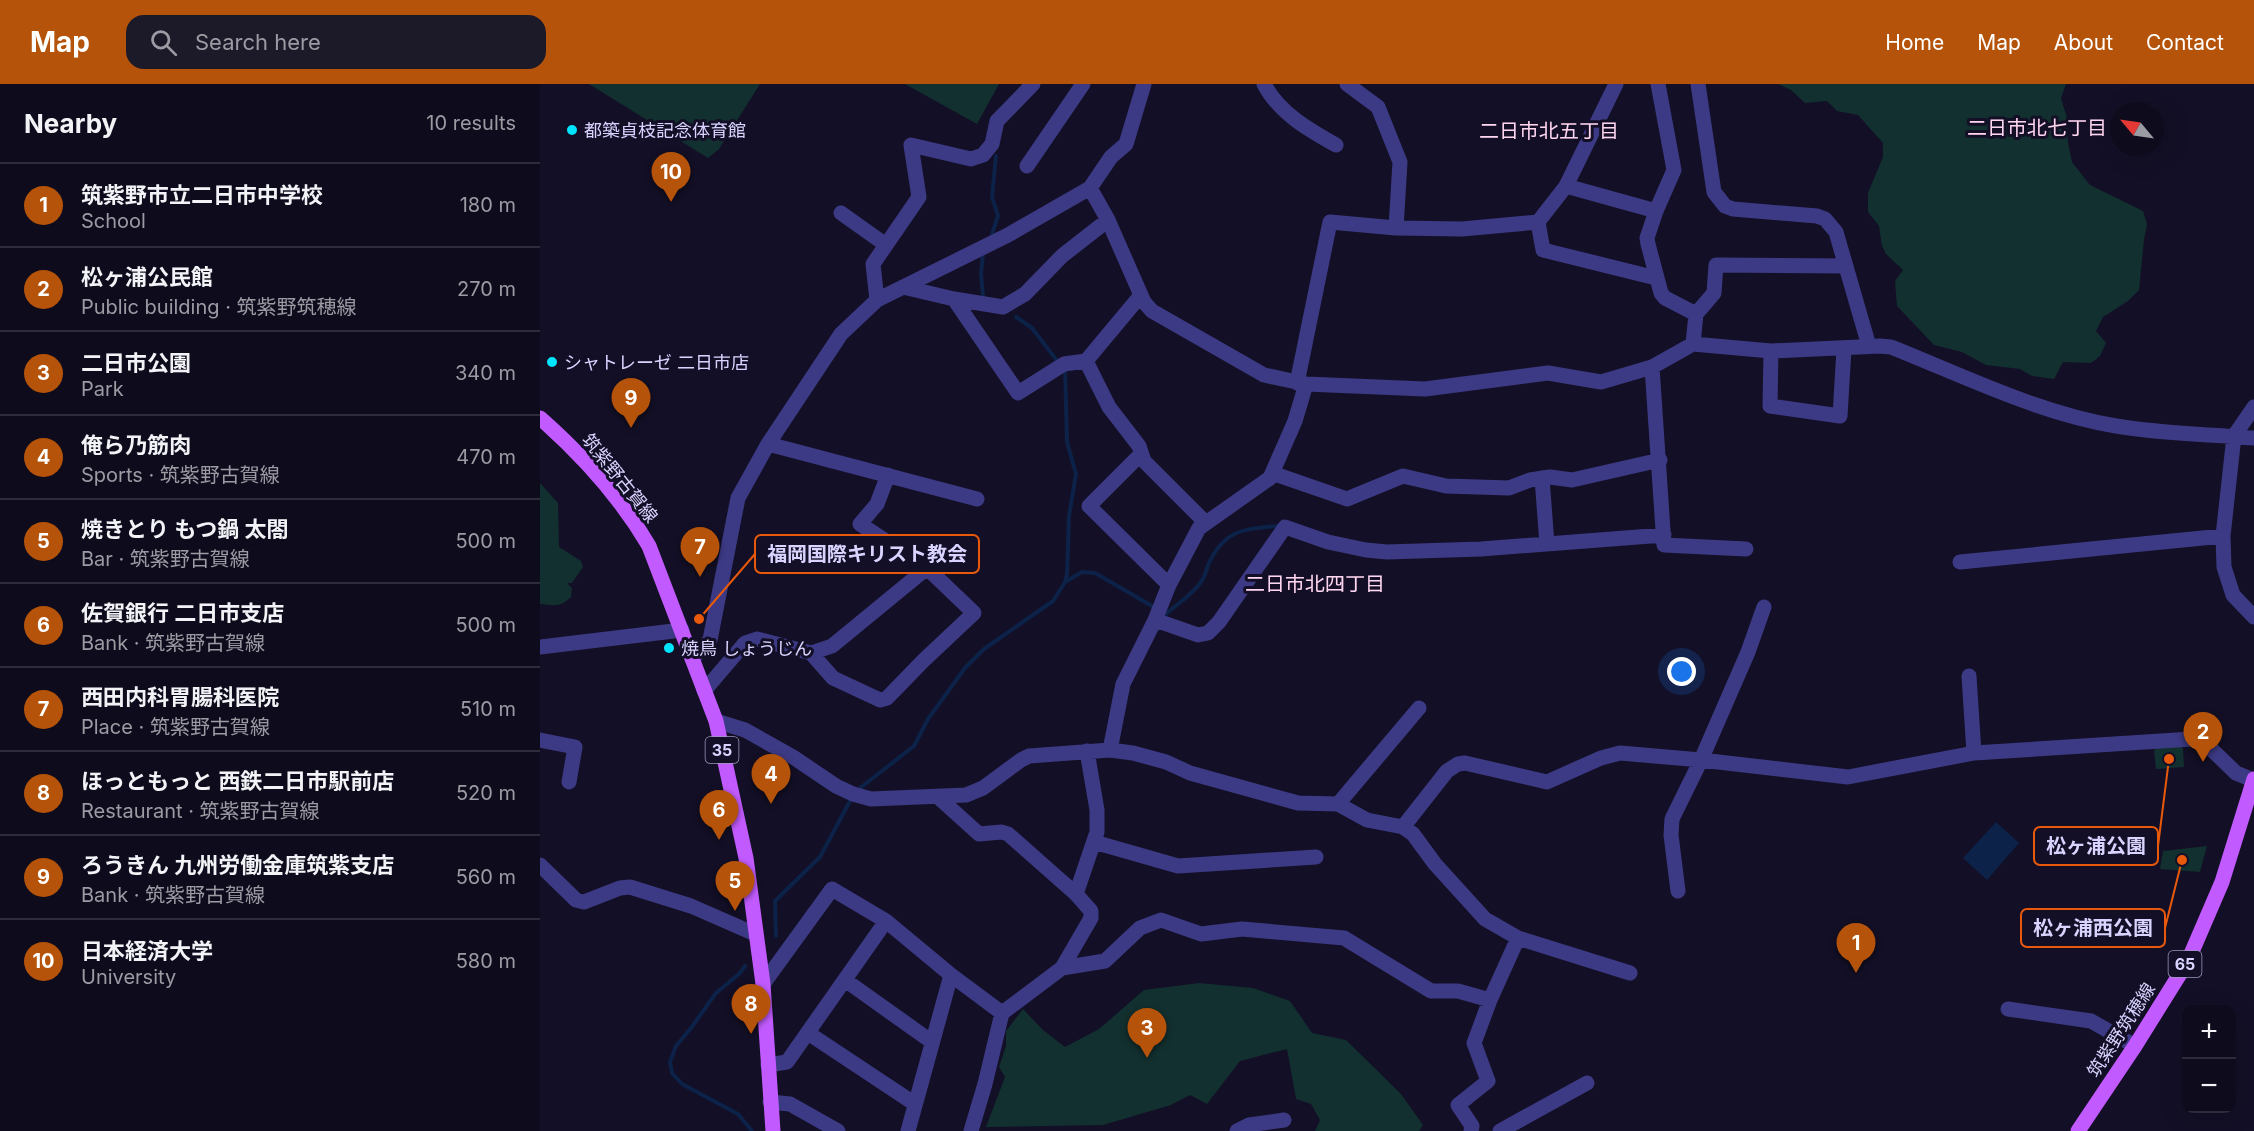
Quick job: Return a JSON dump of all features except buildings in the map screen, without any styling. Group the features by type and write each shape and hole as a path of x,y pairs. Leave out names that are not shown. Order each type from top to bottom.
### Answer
{"main road":[{"name":"筑紫野古賀線","path":"540,418 582,459 639,529 649,546 716,721 746,858 763,984 773,1131"},
{"name":"筑紫野筑穂線","path":"2078,1131 2188,961 2222,882 2254,779"}],"street":[{"path":"877,300 872,268 920,197 911,145 971,159 983,155 992,144 997,121 1033,84"},
{"path":"1027,166 1083,84"},
{"path":"692,659 710,640 736,503 768,444 841,334 877,300 1008,235 1090,189 1111,157 1126,144 1144,84"},
{"path":"1264,84 1288,114 1336,145"},
{"path":"1347,84 1378,107 1400,162 1396,228"},
{"path":"1110,750 1123,684 1155,620 1169,585 1199,528 1270,478 1295,421 1330,222 1396,228 1462,229 1538,222 1566,186 1616,84"},
{"path":"1658,84 1674,170 1647,237 1661,293 1665,298 1696,314"},
{"path":"1698,84 1714,192 1719,200 1733,209 1817,216 1825,219 1836,232 1869,346"},
{"path":"1566,186 1656,211"},
{"path":"1090,189 1108,220 1141,295 1152,311 1264,375 1302,383 1425,389 1548,373 1601,382 1653,366 1693,344 1771,351 1891,347 2052,411 2116,426 2170,433 2254,438"},
{"path":"841,213 886,245"},
{"path":"903,287 1003,308 1025,294 1062,256 1108,220"},
{"path":"1538,222 1543,250 1656,278"},
{"path":"1693,344 1696,314 1714,293 1716,265 1846,266"},
{"path":"954,299 1018,393 1064,364 1086,361 1141,295"},
{"path":"1771,351 1770,405 1840,416 1844,349"},
{"path":"1086,361 1109,407 1139,446 1141,454 1155,473 1206,523"},
{"path":"1653,366 1664,545 1746,549"},
{"path":"2254,407 2234,436 2223,536 2223,562 2233,595 2254,617"},
{"path":"768,444 977,499"},
{"path":"1141,454 1089,506 1169,585"},
{"path":"1272,473 1347,499 1403,476 1446,486 1509,488 1542,478 1572,480 1660,459"},
{"path":"704,691 745,643 752,640 763,640 811,653 833,678 880,700 887,698 974,614 927,568 860,524 877,504 888,476"},
{"path":"1542,478 1548,544"},
{"path":"1155,620 1198,635 1208,633 1219,622 1285,527 1328,542 1387,552 1481,549 1664,535"},
{"path":"1960,562 2223,536"},
{"path":"811,653 832,646 927,568"},
{"path":"1678,891 1671,835 1672,819 1701,760 1748,652 1764,607"},
{"path":"540,647 682,630"},
{"path":"1969,676 1974,753"},
{"path":"1338,804 1419,708"},
{"path":"716,721 745,730 853,794 871,799 938,797 974,793 1029,756 1110,750 1155,759 1190,773 1298,803 1338,804 1367,820 1403,827 1413,834 1436,864 1485,919 1518,938 1630,973"},
{"path":"1403,827 1447,771 1458,764 1471,764 1547,782 1611,754 1636,753 1848,777 1974,753 2192,739 2206,744 2236,773 2254,779"},
{"path":"540,740 575,747 569,782"},
{"path":"1076,894 1097,832 1087,752"},
{"path":"938,797 979,834 1002,832 1008,834 1076,894 1091,911 1091,918 1062,968 1002,1013 971,1131"},
{"path":"1094,842 1178,866 1316,857"},
{"path":"540,865 576,900 584,902 620,888 630,887 691,906 755,934"},
{"path":"763,984 832,889 886,921 951,975 1002,1013"},
{"path":"1062,968 1105,961 1140,928 1161,920 1201,933 1242,929 1344,938 1431,991 1458,991 1490,1000"},
{"path":"768,1065 787,1062 886,921"},
{"path":"1471,1131 1472,1126 1458,1105 1488,1081 1474,1043 1490,1000 1518,938"},
{"path":"908,1131 951,975"},
{"path":"845,981 932,1042"},
{"path":"2008,1009 2091,1021 2135,1046"},
{"path":"808,1033 915,1104"},
{"path":"1500,1131 1587,1083"},
{"path":"770,1102 790,1104 838,1131"},
{"path":"1237,1131 1249,1125 1284,1120"}],"green space":[{"path":"589,84 760,84 719,149 708,158"},
{"path":"905,84 999,84 977,124"},
{"path":"1778,84 2066,84 2061,98 2067,118 2068,143 2072,162 2090,185 2143,211 2147,224 2139,290 2128,301 2103,317 2096,331 2106,343 2100,356 2091,363 2063,362 2054,379 2032,376 2020,369 1986,365 1962,352 1934,345 1897,306 1895,281 1903,270 1886,254 1882,246 1879,226 1868,212 1868,193 1883,157 1883,143 1858,115 1837,111 1827,101 1805,103 1791,90"},
{"path":"540,483 558,503 559,547 581,561 583,567 572,583 567,583 572,588 571,597 557,605 540,604"},
{"path":"2177,744 2183,748 2184,767 2156,769 2154,751 2157,746"},
{"path":"2207,846 2200,872 2160,869 2163,851"},
{"path":"1199,983 1253,988 1290,1001 1312,1033 1346,1040 1401,1094 1423,1125 1419,1131 1315,1131 1320,1120 1311,1104 1296,1099 1287,1049 1240,1061 1207,1104 1190,1095 1171,1105 1103,1125 986,1127 1005,1077 999,1067 1006,1046 1006,1031 1023,1009 1043,1030 1065,1047 1099,1029 1144,990"}],"water":[{"path":"1996,822 2019,843 1987,880 1963,858"}],"waterway":[{"path":"992,234 998,216 992,197 996,156"},
{"path":"983,253 981,274 983,296"},
{"path":"1016,317 1032,328 1058,362"},
{"path":"860,788 914,746 928,719 965,668 984,649 1053,601 1065,582 1069,516 1076,474 1067,442 1065,368"},
{"path":"1166,614 1197,587 1204,578 1214,553 1228,538 1244,530 1277,526"},
{"path":"1065,582 1082,572 1095,573 1152,606"},
{"path":"776,936 775,901 820,857 850,801"},
{"path":"745,966 716,993 676,1046 670,1062 672,1073 682,1084 738,1114 752,1131"}],"place":[{"name":"都築貞枝記念体育館","path":"572,130"},
{"name":"日本経済大学","path":"671,202"},
{"name":"シャトレーゼ 二日市店","path":"552,362"},
{"name":"ろうきん 九州労働金庫筑紫支店","path":"631,428"},
{"name":"西田内科胃腸科医院","path":"700,577"},
{"name":"福岡国際キリスト教会","path":"699,619"},
{"name":"焼鳥 しょうじん","path":"669,648"},
{"name":"松ヶ浦公園","path":"2169,759"},
{"name":"松ヶ浦公民館","path":"2203,762"},
{"name":"俺ら乃筋肉","path":"771,804"},
{"name":"佐賀銀行 二日市支店","path":"719,840"},
{"name":"松ヶ浦西公園","path":"2182,860"},
{"name":"焼きとり もつ鍋 太閤","path":"735,911"},
{"name":"筑紫野市立二日市中学校","path":"1856,973"},
{"name":"ほっともっと 西鉄二日市駅前店","path":"751,1034"},
{"name":"二日市公園","path":"1147,1058"}],"district":[{"name":"二日市北七丁目","path":"2037,128"},
{"name":"二日市北五丁目","path":"1549,131"},
{"name":"二日市北四丁目","path":"1315,584"}]}
